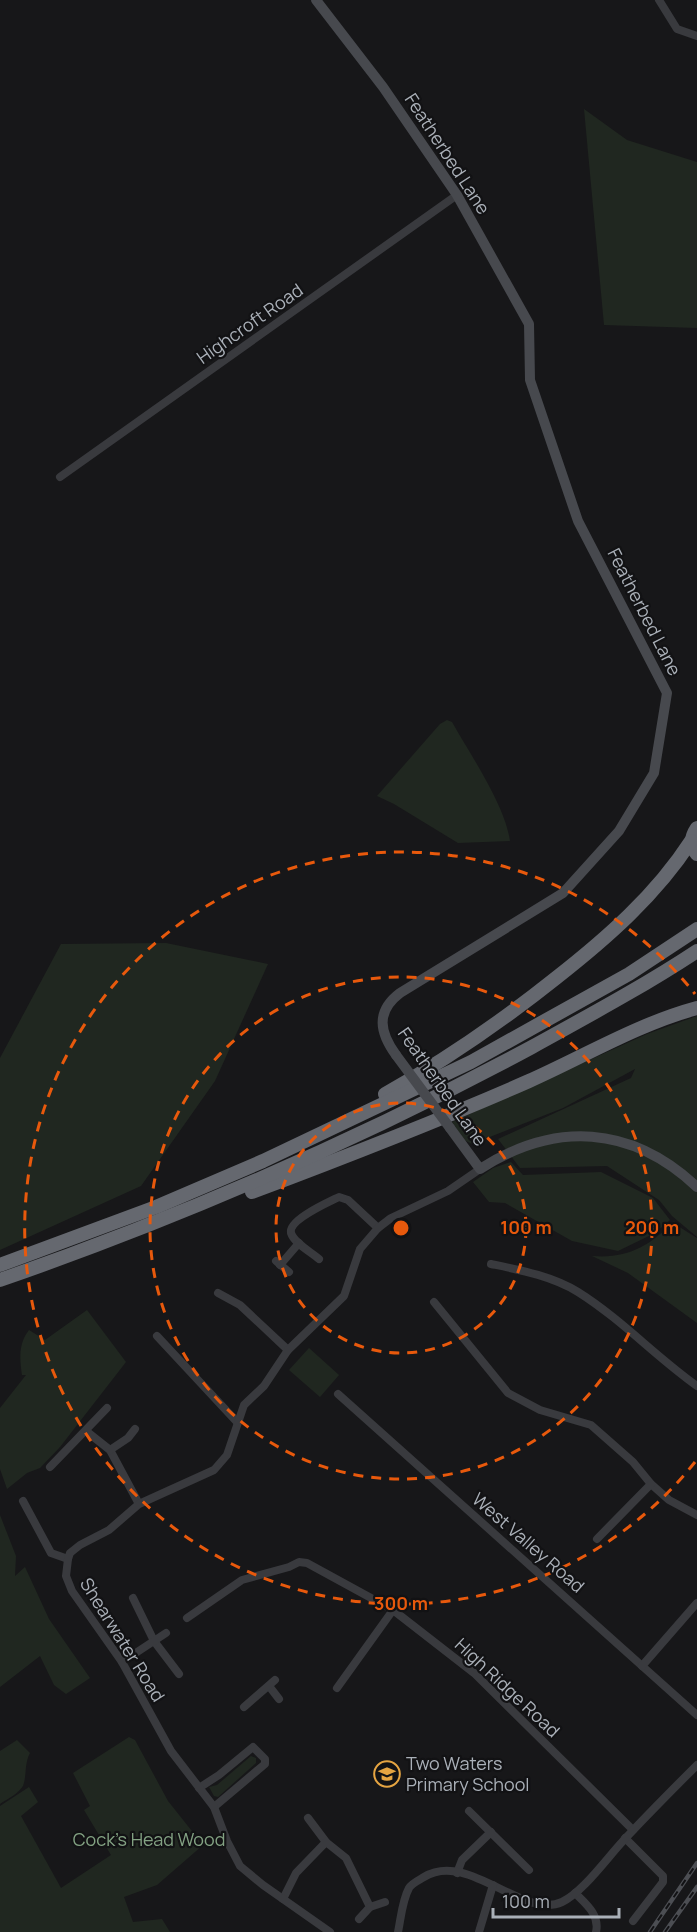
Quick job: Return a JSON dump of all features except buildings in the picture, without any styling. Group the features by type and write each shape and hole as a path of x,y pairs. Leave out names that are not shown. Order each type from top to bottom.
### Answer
{"highway":[{"path":"352,1119 382,1096 429,1070 517,1009 571,966 626,918 694,847 697,828"},
{"path":"0,1265 156,1207 284,1152 471,1062 629,974 697,929"},
{"path":"0,1280 156,1223 294,1165 396,1118 595,1013 658,977 697,951"},
{"path":"156,1223 184,1218 390,1139 529,1081 646,1026 697,1008"}],"street":[{"name":"Featherbed Lane","path":"316,0 383,87 457,195 529,324 530,380 578,521 667,693 654,773 619,831 563,893 400,993 391,1002 383,1016 382,1028 385,1039 480,1169 504,1154 528,1144 562,1136 587,1136 617,1140 647,1151 675,1168 697,1187"},
{"path":"659,0 677,28 697,36"},
{"name":"Highcroft Road","path":"60,477 457,195"},
{"name":"Shearwater Road","path":"330,1932 240,1866 227,1841 214,1807 171,1751 122,1662 72,1591 66,1576 68,1559 70,1553 80,1545 109,1530 139,1504 214,1470 227,1455 244,1405 264,1386 288,1350 344,1296 360,1250 378,1228 391,1218 448,1191 480,1169"},
{"path":"319,1259 299,1243 291,1234 291,1229 294,1223 339,1197 348,1200 378,1228"},
{"path":"289,1272 278,1263 299,1243"},
{"path":"491,1264 552,1280 578,1292 640,1338 675,1370 697,1386"},
{"path":"218,1293 240,1305 288,1350"},
{"path":"434,1302 508,1393 540,1410 591,1425 633,1462 651,1484 669,1500 697,1515"},
{"path":"157,1336 237,1422"},
{"name":"West Valley Road","path":"339,1394 477,1519 557,1587 697,1715"},
{"path":"50,1467 107,1408"},
{"path":"110,1450 129,1438 135,1429"},
{"path":"86,1431 110,1450 139,1504"},
{"path":"597,1539 651,1484"},
{"path":"23,1501 51,1553 68,1559"},
{"name":"High Ridge Road","path":"187,1618 242,1580 289,1567 298,1562 307,1563 393,1610 474,1673 633,1830"},
{"path":"133,1598 154,1641 179,1674"},
{"path":"642,1666 697,1604"},
{"path":"337,1688 393,1610"},
{"path":"122,1662 166,1633"},
{"path":"244,1707 272,1683 279,1699"},
{"path":"199,1788 253,1747 265,1759 265,1764 214,1807"},
{"path":"398,1932 410,1886 432,1872 457,1873 542,1905 560,1903 575,1893 697,1765"},
{"path":"470,1811 529,1870"},
{"path":"308,1818 326,1842 346,1858 370,1907"},
{"path":"457,1873 462,1860 491,1833"},
{"path":"625,1838 663,1876 663,1882 633,1921"},
{"path":"283,1899 296,1873 326,1842"},
{"path":"479,1932 493,1885"},
{"path":"575,1893 593,1912 596,1932"},
{"path":"359,1919 370,1907 385,1902"}],"green space":[{"path":"584,109 627,140 697,162 697,328 604,325"},
{"path":"447,720 452,722 494,796 507,827 510,841 458,843 377,796 440,724"},
{"path":"166,943 268,964 215,1081 141,1186 0,1250 0,1058 61,944"},
{"path":"697,1016 697,1237 672,1216 659,1200 607,1166 520,1168 498,1139 631,1078 635,1069 563,1108 472,1144 464,1140 452,1122 647,1034"},
{"path":"511,1162 523,1175 601,1172 653,1198 670,1220 655,1233 618,1251 572,1241 505,1203 489,1202 473,1182 493,1168"},
{"path":"674,1221 697,1238 697,1323 628,1273 592,1256 616,1255 637,1249 647,1244"},
{"path":"87,1310 126,1362 60,1447 40,1468 27,1473 7,1489 0,1469 0,1408 26,1375 22,1375 21,1363 25,1335 29,1330 45,1340"},
{"path":"309,1348 339,1375 320,1397 289,1370"},
{"path":"0,1515 16,1556 15,1576 25,1567 49,1619 90,1678 66,1694 54,1685 40,1656 0,1687"},
{"name":"Cock's Head Wood","path":"129,1737 135,1740 168,1801 203,1845 157,1885 124,1897 133,1922 162,1919 170,1932 0,1932 0,1806 29,1787 38,1802 21,1816 61,1888 111,1855 84,1810 90,1806 73,1773"},
{"path":"17,1740 30,1753 23,1786 0,1804 0,1751"},
{"path":"251,1756 256,1758 256,1763 218,1797 214,1796 209,1787 217,1785"}],"railway":[{"path":"650,1932 697,1863"},
{"path":"665,1932 697,1887"}],"place":[{"name":"Two Waters Primary School","path":"387,1774"}]}
